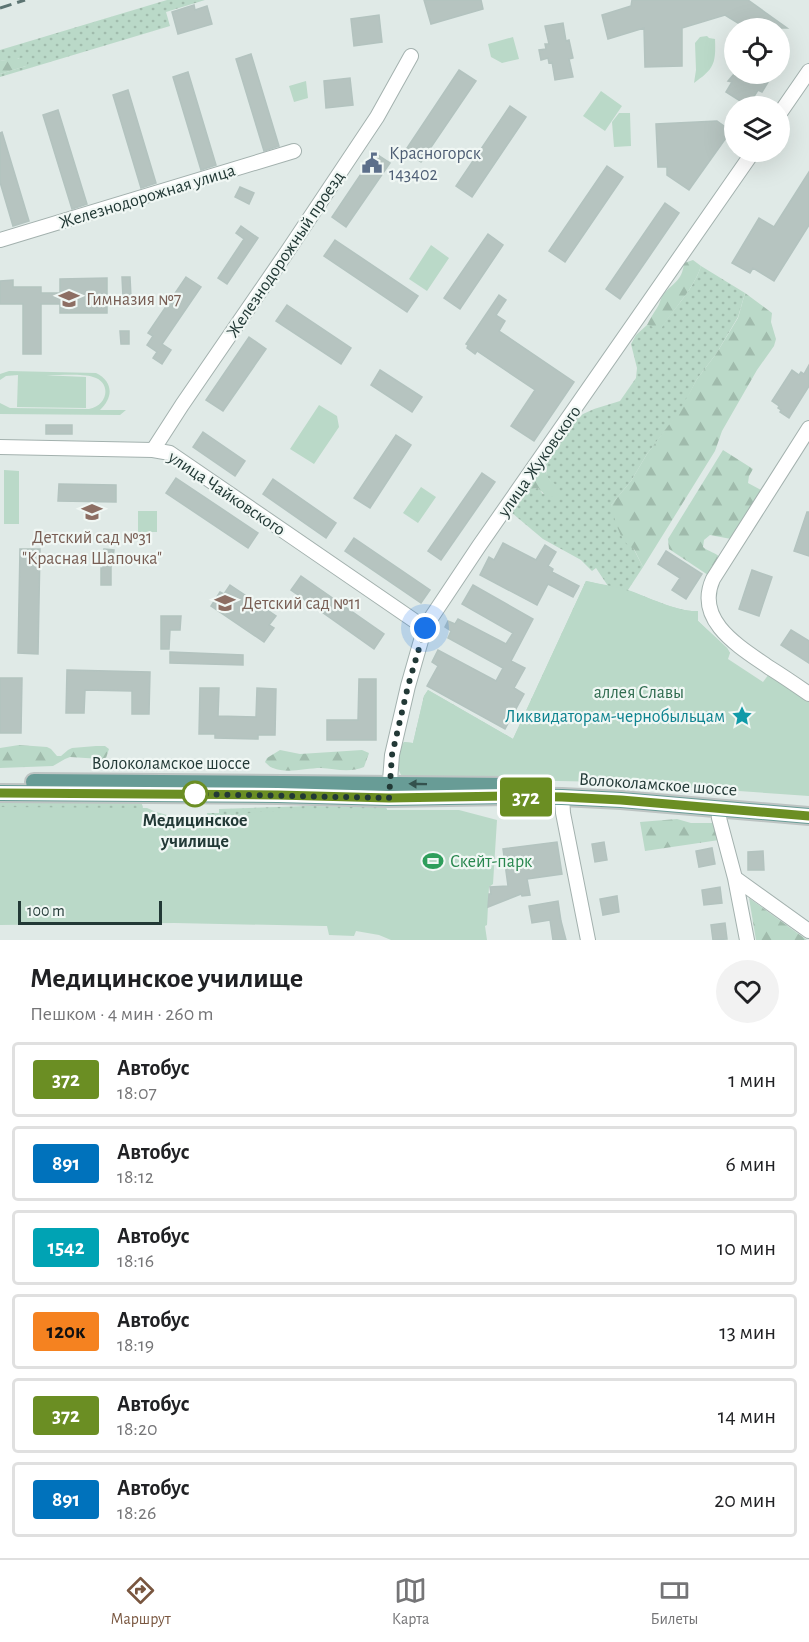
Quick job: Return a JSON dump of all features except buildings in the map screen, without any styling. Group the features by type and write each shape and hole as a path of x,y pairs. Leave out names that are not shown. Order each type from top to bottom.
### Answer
{"main road":[{"name":"Волоколамское шоссе","path":"0,782 562,797 809,816"},
{"name":"Волоколамское шоссе","path":"0,793 269,795 605,788 809,805"}],"street":[{"name":"Железнодорожный проезд","path":"153,450 378,117 410,62 411,56"},
{"path":"790,99 809,71"},
{"name":"Железнодорожная улица","path":"0,240 294,151"},
{"name":"улица Жуковского","path":"389,791 392,755 402,709 425,628 479,546 746,162"},
{"path":"809,428 713,579 708,589 708,600 718,626 731,640 809,694"},
{"name":"улица Чайковского","path":"0,447 164,450 425,628"},
{"path":"562,797 563,813 588,940"},
{"path":"719,808 719,818 735,878 747,940"},
{"path":"735,878 809,931"}],"green space":[{"path":"167,0 205,0 166,12 170,26 0,77 0,74 26,66 19,58 13,61 0,60 0,50"},
{"path":"707,36 715,39 714,60 710,70 694,83 695,43 700,37"},
{"path":"513,37 519,59 502,63 491,57 488,44"},
{"path":"27,57 26,66 0,74 0,60"},
{"path":"306,81 308,98 294,102 289,86"},
{"path":"601,91 622,106 605,131 583,116"},
{"path":"619,113 630,113 631,146 614,147 612,122"},
{"path":"431,245 449,258 427,291 409,279"},
{"path":"693,260 701,266 694,283 661,329 647,325 663,295 679,278 684,263"},
{"path":"701,266 745,293 738,317 716,354 697,379 681,410 647,454 631,481 611,505 643,567 628,590 672,607 698,611 698,621 730,653 535,743 402,745 404,742 413,743 424,696 428,690 513,739 586,581 608,586 596,568 592,571 581,560 543,539 512,513 533,482 531,489 538,488 543,494 552,483 547,477 546,469 542,469 573,423 583,414 620,401 636,378 637,368 631,344 636,335 647,325 661,328 689,290"},
{"path":"745,293 772,313 771,322 776,339 774,346 757,370 722,431 715,451 643,567 634,549 621,536 611,505 631,481 647,454 680,410 697,379 716,354 738,318"},
{"path":"9,371 96,373 106,381 110,390 100,410 126,410 120,415 0,414 0,403 10,408 89,409 104,399 103,384 93,377 40,375 86,377 86,408 17,407 18,375 6,376 0,380 0,374"},
{"path":"319,405 337,416 339,427 314,464 290,449"},
{"path":"723,450 753,469 748,483 761,490 731,539 710,535 704,540 703,547 721,558 708,575 669,549 668,539"},
{"path":"542,469 546,469 550,480 559,486 558,497 547,495 538,488 530,489"},
{"path":"4,470 19,471 19,524 4,524"},
{"path":"421,487 436,497 418,523 403,513"},
{"path":"138,511 157,511 157,532 138,532"},
{"name":"аллея Славы","path":"586,581 624,589 681,609 698,611 698,621 727,648 730,653 728,659 763,682 769,674 809,700 809,796 609,782 409,778 401,775 398,767 399,754 404,742 413,743 424,696 428,690 513,739"},
{"path":"19,745 47,747 57,756 61,756 72,748 105,746 109,749 106,758 101,759 70,757 53,766 0,768 0,748"},
{"path":"280,750 300,754 362,750 369,753 364,767 359,769 321,768 284,771 272,768 265,762 267,758"},
{"path":"0,802 141,802 143,807 142,810 0,809"},
{"path":"307,806 385,807 387,815 208,820 207,813 219,813 219,809"},
{"path":"0,807 147,808 178,818 211,819 256,812 306,810 459,810 497,820 493,884 489,887 487,925 485,926 487,940 391,940 379,935 356,931 354,936 329,935 327,926 174,923 0,925"},
{"path":"677,819 691,823 714,823 719,840 645,851 640,822"},
{"path":"749,898 807,940 756,940"}],"railway":[{"path":"0,8 25,0"}],"bus line":[{"name":"372","path":"0,793 389,798 562,797 809,816"}],"place":[{"name":"Красногорск 143402","path":"372,163"},
{"name":"Гимназия №7","path":"69,299"},
{"name":"Детский сад №31 \"Красная Шапочка\"","path":"92,512"},
{"name":"Детский сад №11","path":"225,603"},
{"name":"Ликвидаторам-чернобыльцам","path":"742,716"},
{"name":"Медицинское училище","path":"195,794"},
{"name":"Скейт-парк","path":"433,861"}],"route":[{"path":"195,794 389,798 392,755 408,686 425,628"}]}
